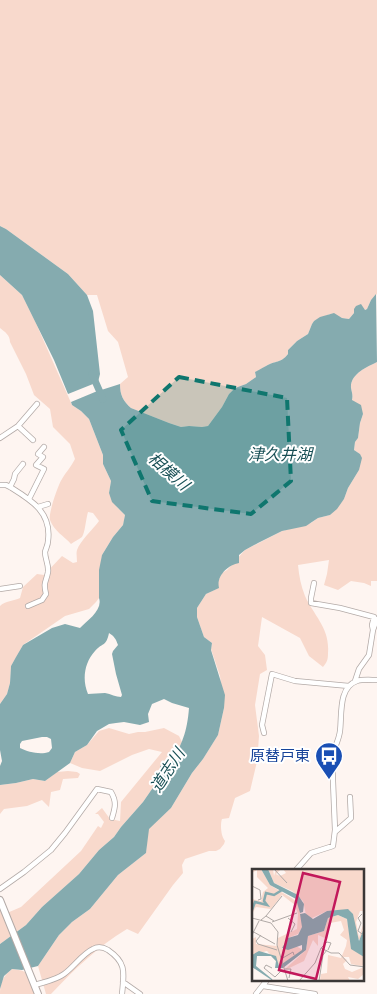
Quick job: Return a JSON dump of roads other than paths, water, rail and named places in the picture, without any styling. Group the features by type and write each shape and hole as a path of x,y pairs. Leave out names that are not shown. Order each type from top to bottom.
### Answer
{"highway":[{"path":"0,900 36,989"}],"street":[{"path":"0,438 18,426 37,404"},
{"path":"18,426 33,440"},
{"path":"29,499 44,469 36,465 43,456 38,454 44,446"},
{"path":"10,487 15,474 24,464"},
{"path":"0,485 10,487 38,507 45,518 48,529 49,539 45,554 48,574 44,580 46,594 42,600 28,606"},
{"path":"38,507 48,504"},
{"path":"314,583 311,603 374,617 373,630"},
{"path":"0,589 20,586"},
{"path":"355,682 359,669 369,655 373,630 377,619"},
{"path":"264,733 262,725 272,674 295,681 349,686"},
{"path":"297,869 311,853 333,846 335,832 332,757 339,737 343,698 349,686 355,682 377,680"},
{"path":"0,889 51,850 65,834 97,789 111,792 114,796 116,804 112,818"},
{"path":"335,832 350,818 350,797"},
{"path":"36,989 63,974 88,952 100,947 109,951 120,961 124,970 122,994"},
{"path":"123,982 140,994"},
{"path":"256,994 265,982"},
{"path":"263,986 279,991 315,994"}],"water":[{"path":"0,226 68,274 87,295 93,311 100,374 98,382 68,394 54,360 22,295 0,275"},
{"name":"津久井湖","path":"376,294 377,362 356,375 351,383 352,400 361,405 363,414 354,450 362,458 359,470 348,488 344,499 330,515 318,518 306,526 282,531 245,550 239,555 239,563 227,569 221,575 219,588 206,594 197,608 197,617 204,637 212,643 211,650 225,695 218,735 171,808 149,829 146,853 118,875 90,909 72,922 59,935 38,966 22,970 12,969 4,976 0,989 0,944 26,925 42,907 79,874 99,850 114,837 143,802 161,776 160,766 170,765 174,758 181,744 188,717 189,708 164,699 152,704 148,714 149,722 140,725 124,722 109,724 97,731 87,745 75,752 70,763 45,781 33,779 0,785 0,766 2,761 0,750 0,704 7,694 11,666 23,645 52,628 65,624 80,628 97,611 100,602 99,570 102,555 123,525 125,515 112,502 109,493 111,481 103,464 103,455 89,419 71,402 120,384 122,398 131,408 181,427 208,426 235,388 246,384 256,377 255,372 285,357 288,354 288,350 297,341 308,334 314,321 334,313 342,318 349,319 354,313 356,306 361,304 365,310","holes":["109,633 115,638 118,645 112,654 121,697 105,693 88,694 86,689 85,672 88,661 105,642","42,737 51,739 52,748 49,752 34,753 20,748 22,741"]}],"waterway":[{"name":"相模川","path":"92,374 103,399"}],"place":[{"name":"原替戸東","path":"329,780"}],"water label":[{"name":"道志川","path":"167,770"}]}
